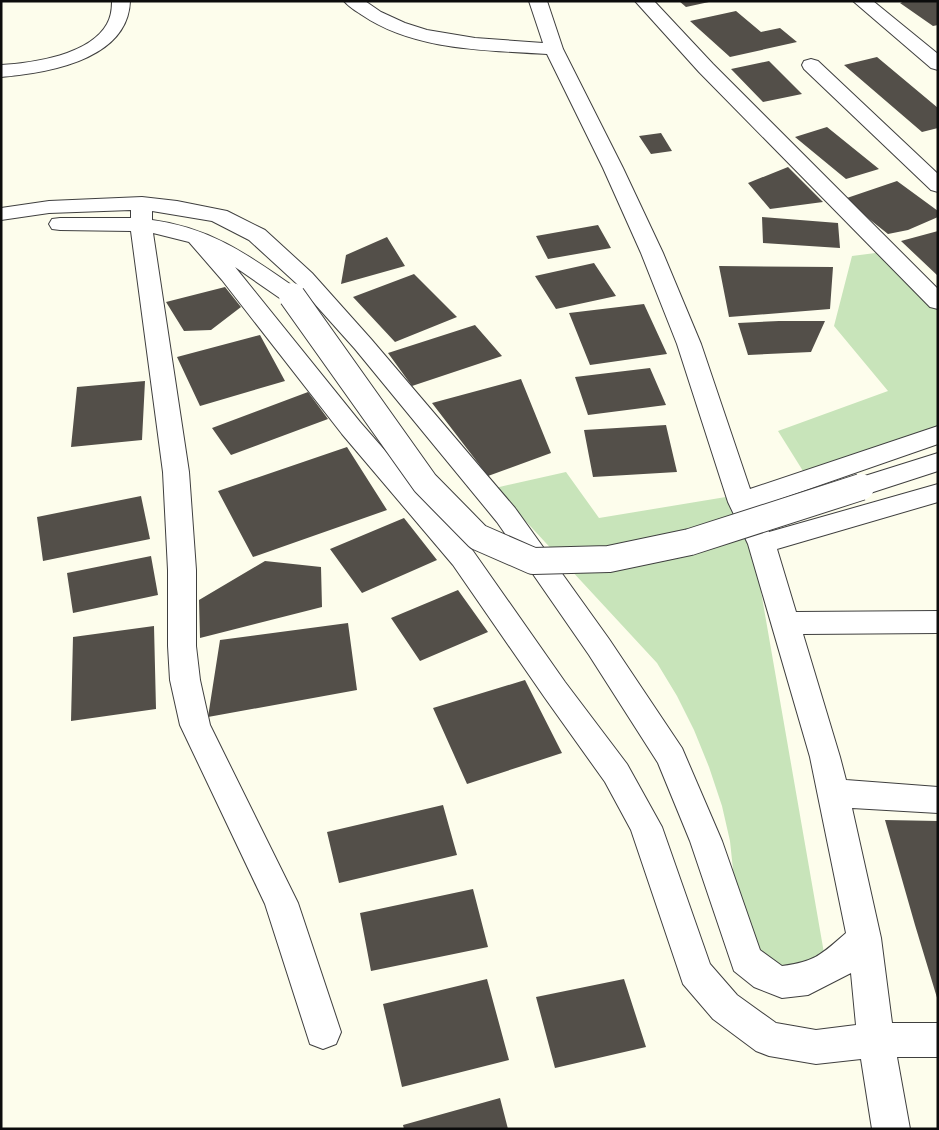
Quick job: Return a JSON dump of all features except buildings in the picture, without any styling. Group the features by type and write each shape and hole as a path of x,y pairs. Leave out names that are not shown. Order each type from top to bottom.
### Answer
{"street":[{"path":"1,71 42,66 96,46 115,28 121,11 121,1"},
{"path":"353,1 375,17 408,32 461,42 551,40"},
{"path":"385,1 402,14 448,25 507,32 551,40"},
{"path":"538,1 551,40 652,253 688,344 741,502 762,544 825,757 833,793 864,938 876,1040 891,1129"},
{"path":"644,1 706,68 938,302"},
{"path":"862,1 938,64"},
{"path":"811,65 938,186"},
{"path":"1,214 49,206 142,215 161,228 196,236 245,262 292,296"},
{"path":"1,231 43,224 142,215 177,207 219,216 257,235 310,285 363,344 506,515 599,647 671,757 706,841 746,960 766,976 782,982 808,979 835,965 864,938"},
{"path":"142,215 176,472 182,570 182,646 185,680 195,726 281,903 323,1032"},
{"path":"257,235 292,296 425,483 478,536 533,561 609,559 690,542 938,462"},
{"path":"196,236 230,275 351,428 463,558 554,690 616,773 646,827 681,927 694,973 724,1007 769,1039 816,1048 876,1040 938,1040"},
{"path":"741,502 938,435"},
{"path":"762,544 938,493"},
{"path":"785,623 938,622"},
{"path":"833,793 938,800"}],"green space":[{"path":"891,251 938,299 938,426 803,471 778,431 888,391 834,326 852,256"},
{"path":"566,472 599,518 744,494 824,953 814,961 787,967 772,964 758,956 738,917 730,841 722,806 694,730 677,696 657,663 495,488"}]}
